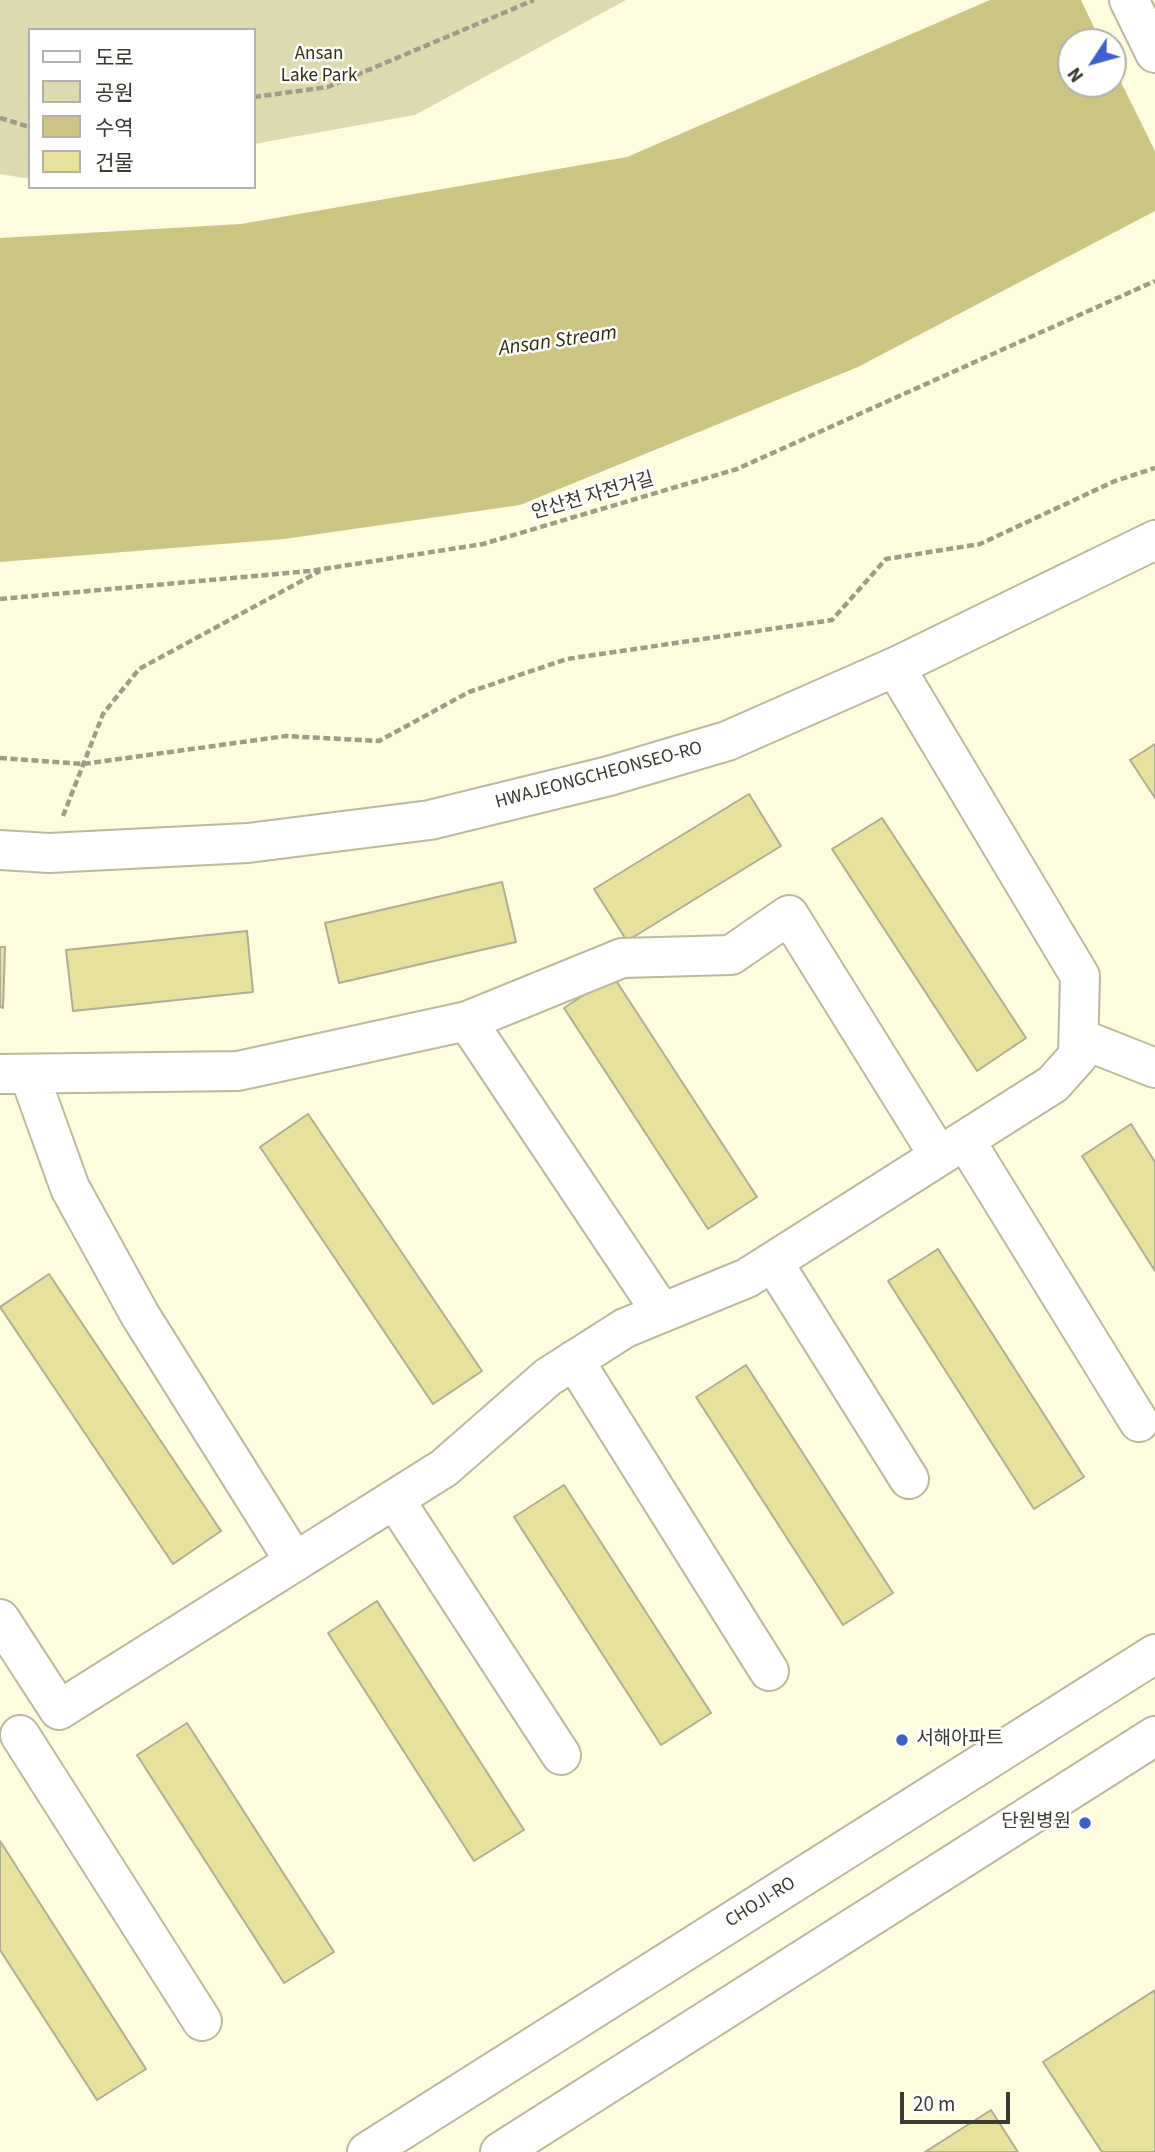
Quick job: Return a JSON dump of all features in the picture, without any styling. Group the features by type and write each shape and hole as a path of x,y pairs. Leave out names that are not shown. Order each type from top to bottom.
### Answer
{"street":[{"path":"1129,0 1155,53"},
{"name":"HWAJEONGCHEONSEO-RO","path":"0,850 50,853 248,843 430,820 609,776 727,741 895,667 1155,540"},
{"path":"202,2021 10,1742 444,1468 548,1377 574,1360 625,1328 747,1278 1053,1084 1078,1056 1080,975 895,667"},
{"path":"295,1562 140,1315 70,1188 14,1074 238,1071 467,1021 622,958 731,955 789,915 1139,1422"},
{"path":"467,1021 662,1313"},
{"path":"1079,1038 1155,1068"},
{"path":"773,1262 909,1479"},
{"path":"574,1360 769,1671"},
{"path":"395,1500 561,1755"},
{"path":"0,1619 59,1710"},
{"name":"CHOJI-RO","path":"371,2151 1155,1654"},
{"path":"500,2152 1155,1736"}],"path":[{"path":"256,97 328,87 534,0"},
{"path":"0,118 28,126"},
{"name":"안산천 자전거길","path":"0,599 324,569 483,544 737,469 1155,281"},
{"path":"0,758 83,764 286,736 379,741 469,692 567,659 832,620 886,559 980,544 1115,481 1155,468"},
{"path":"50,853 103,713 139,669 324,569"}],"green space":[{"name":"Ansan Lake Park","path":"0,0 626,0 415,115 256,144 256,28 28,28 28,179 0,174"}],"water":[{"name":"Ansan Stream","path":"990,0 1155,0 1155,211 858,367 520,505 284,539 0,562 0,238 241,224 627,157"}],"pier":[{"path":"1081,0 1155,0 1155,151 1127,94 1127,28 1094,28"}],"building":[{"path":"1155,744 1155,798 1130,760"},
{"path":"749,794 781,846 627,941 594,889"},
{"path":"882,818 1026,1038 977,1071 832,849"},
{"path":"502,882 516,942 339,983 325,923"},
{"path":"247,931 253,992 73,1011 66,950"},
{"path":"0,947 5,947 3,1008 0,1007"},
{"path":"613,976 757,1197 708,1229 564,1008"},
{"path":"308,1114 482,1371 433,1404 260,1147"},
{"path":"1131,1124 1155,1162 1155,1271 1082,1156"},
{"path":"938,1249 1084,1477 1034,1509 888,1281"},
{"path":"49,1274 221,1531 173,1564 0,1307"},
{"path":"746,1365 893,1593 843,1625 696,1397"},
{"path":"564,1485 711,1713 661,1745 514,1517"},
{"path":"377,1601 524,1830 474,1861 328,1633"},
{"path":"187,1723 334,1952 284,1983 137,1755"},
{"path":"0,1841 146,2069 97,2100 0,1950"},
{"path":"1155,1990 1155,2152 1102,2152 1043,2062"},
{"path":"991,2110 1018,2152 925,2152"}],"place":[{"name":"서해아파트","path":"902,1740"},
{"name":"단원병원","path":"1085,1823"}]}
